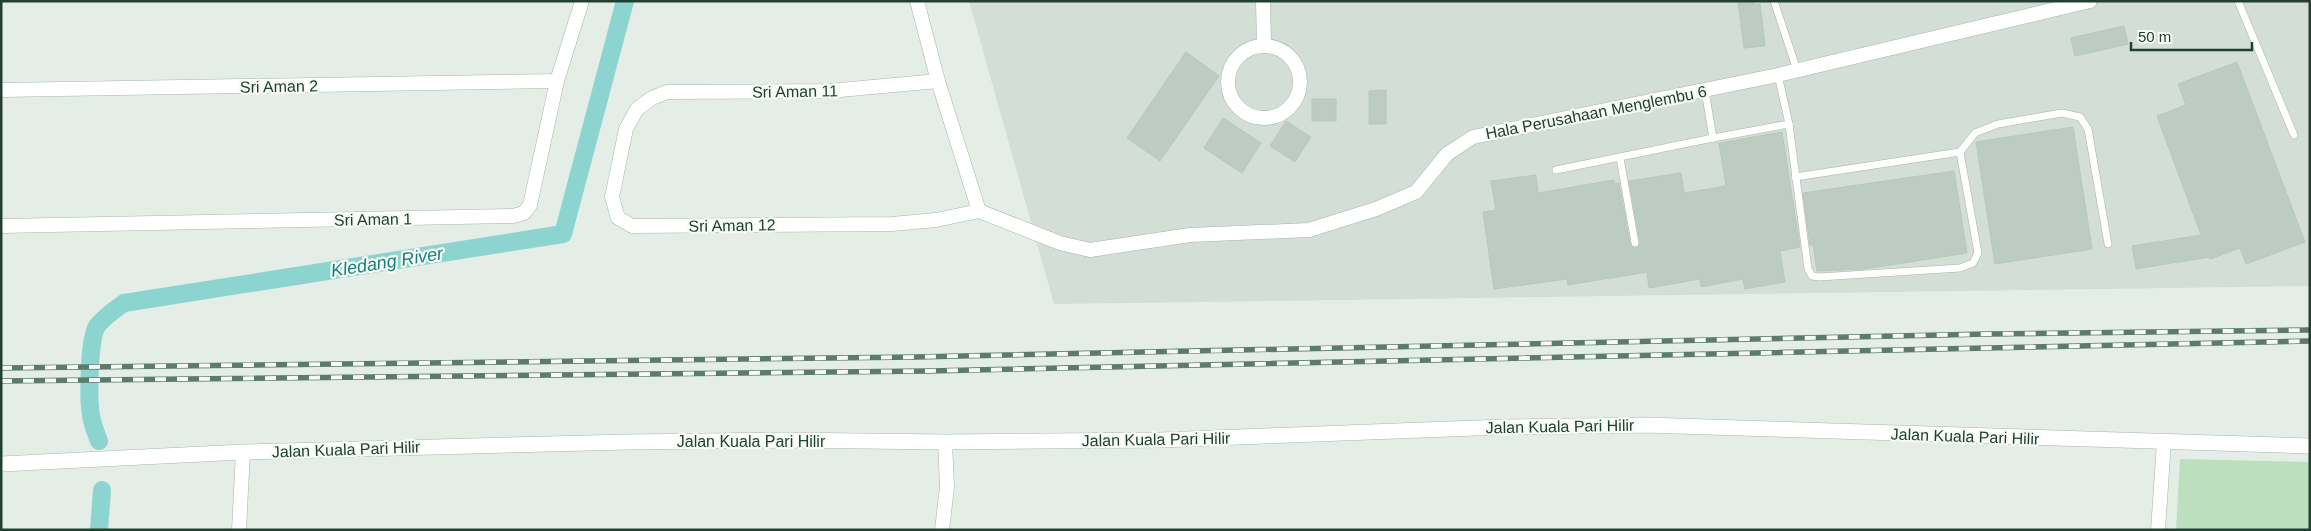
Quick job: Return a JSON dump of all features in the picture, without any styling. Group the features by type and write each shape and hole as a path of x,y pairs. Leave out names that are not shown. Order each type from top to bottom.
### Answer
{"street":[{"name":"Sri Aman 1","path":"1,226 513,216 524,213 530,204 557,82 582,1"},
{"path":"916,1 938,81 979,212"},
{"path":"1263,1 1264,44"},
{"name":"Hala Perusahaan Menglembu 6","path":"979,212 1060,243 1090,250 1190,235 1309,230 1376,209 1416,192 1447,154 1473,137 1778,75 2090,1"},
{"path":"1264,44 1283,50 1296,64 1301,82 1296,101 1282,114 1263,119 1245,113 1232,100 1227,81 1232,62 1246,49 1264,44"},
{"name":"Sri Aman 11","path":"652,98 667,92 829,91 938,81"},
{"name":"Sri Aman 2","path":"1,90 557,82"},
{"name":"Sri Aman 12","path":"652,98 637,109 626,129 612,197 618,218 632,226 892,224 936,220 979,212"},
{"name":"Jalan Kuala Pari Hilir","path":"1,464 244,452 628,442 1160,440 1503,427 1646,425 2310,446"},
{"path":"942,530 947,487 945,442"},
{"path":"2158,530 2164,442"},
{"path":"239,530 244,452"}],"lane":[{"path":"1774,1 1797,70"},
{"path":"2238,1 2294,135"},
{"path":"1778,75 1788,124 1808,269 1812,276 1960,268 1973,263 1978,253 1960,152"},
{"path":"1706,90 1713,138"},
{"path":"1795,177 1960,152 1975,133 1998,124 2062,113 2080,117 2088,129 2108,244"},
{"path":"1556,170 1788,124"},
{"path":"1620,158 1635,243"}],"shaded area":[{"path":"969,1 2310,1 2310,286 1054,304"}],"green space":[{"path":"2180,459 2310,462 2310,530 2176,530"}],"building":[{"path":"1738,1 1754,1 1754,5 1760,4 1765,46 1744,48"},
{"path":"2124,26 2128,44 2075,56 2071,38"},
{"path":"1186,52 1219,76 1160,161 1127,138"},
{"path":"2237,62 2305,242 2246,264 2240,248 2210,259 2209,257 2136,269 2132,246 2201,235 2157,116 2186,105 2178,84"},
{"path":"1386,90 1386,124 1369,124 1369,91"},
{"path":"1312,99 1336,99 1336,121 1312,121"},
{"path":"1223,118 1261,143 1242,173 1204,148"},
{"path":"1286,121 1311,137 1295,162 1270,146"},
{"path":"2073,127 2092,249 1995,264 1976,142"},
{"path":"1782,132 1800,247 1780,251 1785,282 1745,289 1743,279 1701,287 1700,279 1649,288 1647,272 1568,285 1567,279 1494,289 1483,212 1496,210 1491,181 1536,175 1538,193 1614,180 1615,184 1619,183 1630,244 1635,248 1639,247 1640,242 1629,181 1681,173 1684,193 1726,186 1719,143"},
{"path":"1954,171 1967,253 1864,269 1817,271 1813,245 1810,245 1803,193"}],"waterway":[{"name":"Kledang River","path":"99,441 92,422 90,407 89,383 92,343 97,326 124,303 563,234 625,1"},
{"name":"Kledang River","path":"99,530 102,490"}],"railway":[{"path":"1,368 916,357 1988,334 2310,330"},
{"path":"1,381 929,371 2310,341"}]}
